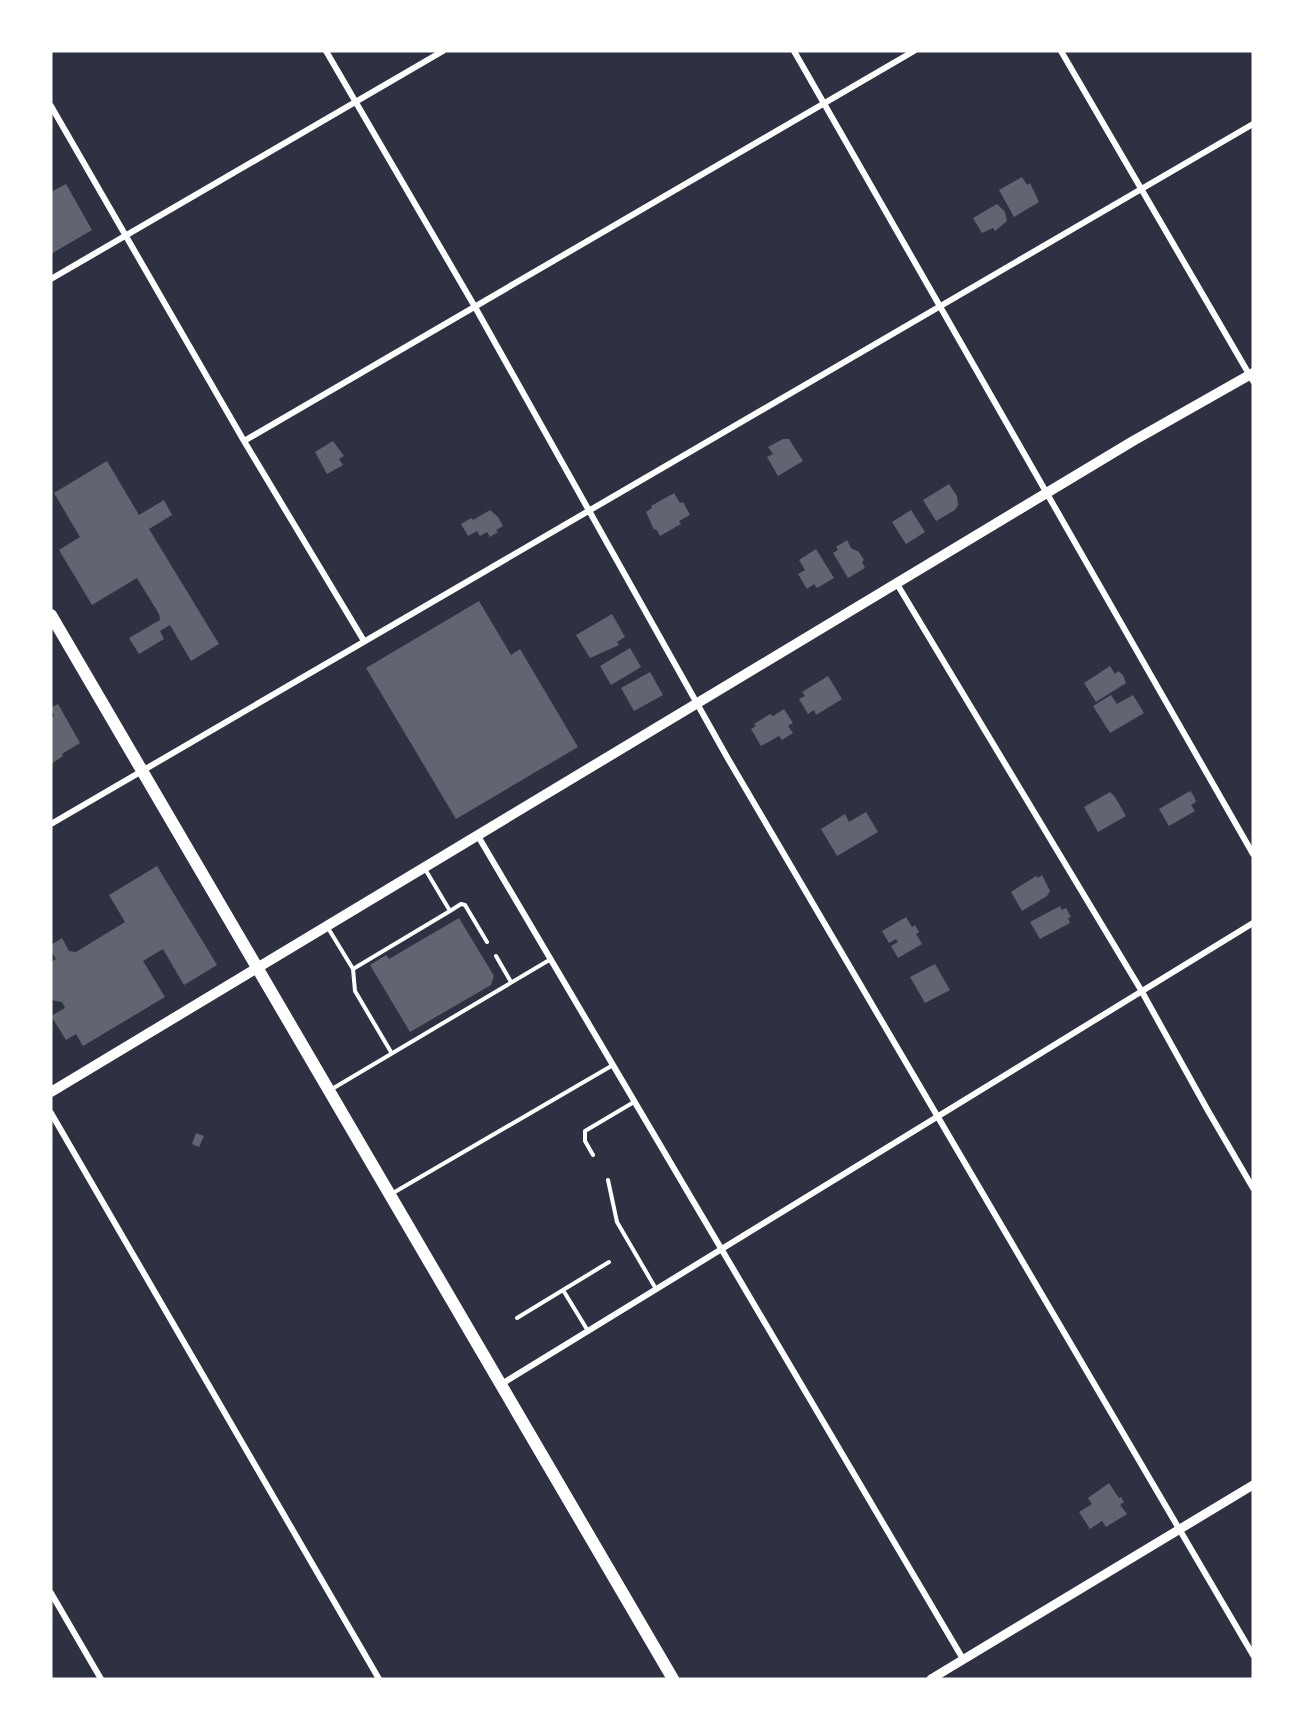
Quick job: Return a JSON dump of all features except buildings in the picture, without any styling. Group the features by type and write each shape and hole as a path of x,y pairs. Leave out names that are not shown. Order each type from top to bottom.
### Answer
{"highway":[{"path":"51,615 672,1679"}],"main road":[{"path":"51,1092 1133,441 1252,376"}],"street":[{"path":"326,51 475,307 698,704 1253,1655"},
{"path":"51,279 443,51"},
{"path":"794,51 1253,854"},
{"path":"244,441 914,51"},
{"path":"1061,51 1252,376"},
{"path":"51,106 244,441 364,641"},
{"path":"51,824 1253,124"},
{"path":"897,584 1141,990 1253,1188"},
{"path":"478,836 963,1659"},
{"path":"500,1385 1253,923"},
{"path":"51,1113 379,1679"},
{"path":"931,1679 1253,1485"},
{"path":"51,1593 101,1679"}],"lane":[{"path":"425,868 450,911"},
{"path":"353,969 461,904 465,905 487,942"},
{"path":"327,927 353,969 355,991 390,1052"},
{"path":"496,956 512,982"},
{"path":"328,1091 550,959"},
{"path":"389,1196 613,1065"},
{"path":"593,1155 585,1141 585,1131 634,1102"},
{"path":"608,1180 617,1222 656,1290"},
{"path":"517,1318 609,1262"},
{"path":"563,1290 588,1331"}]}
